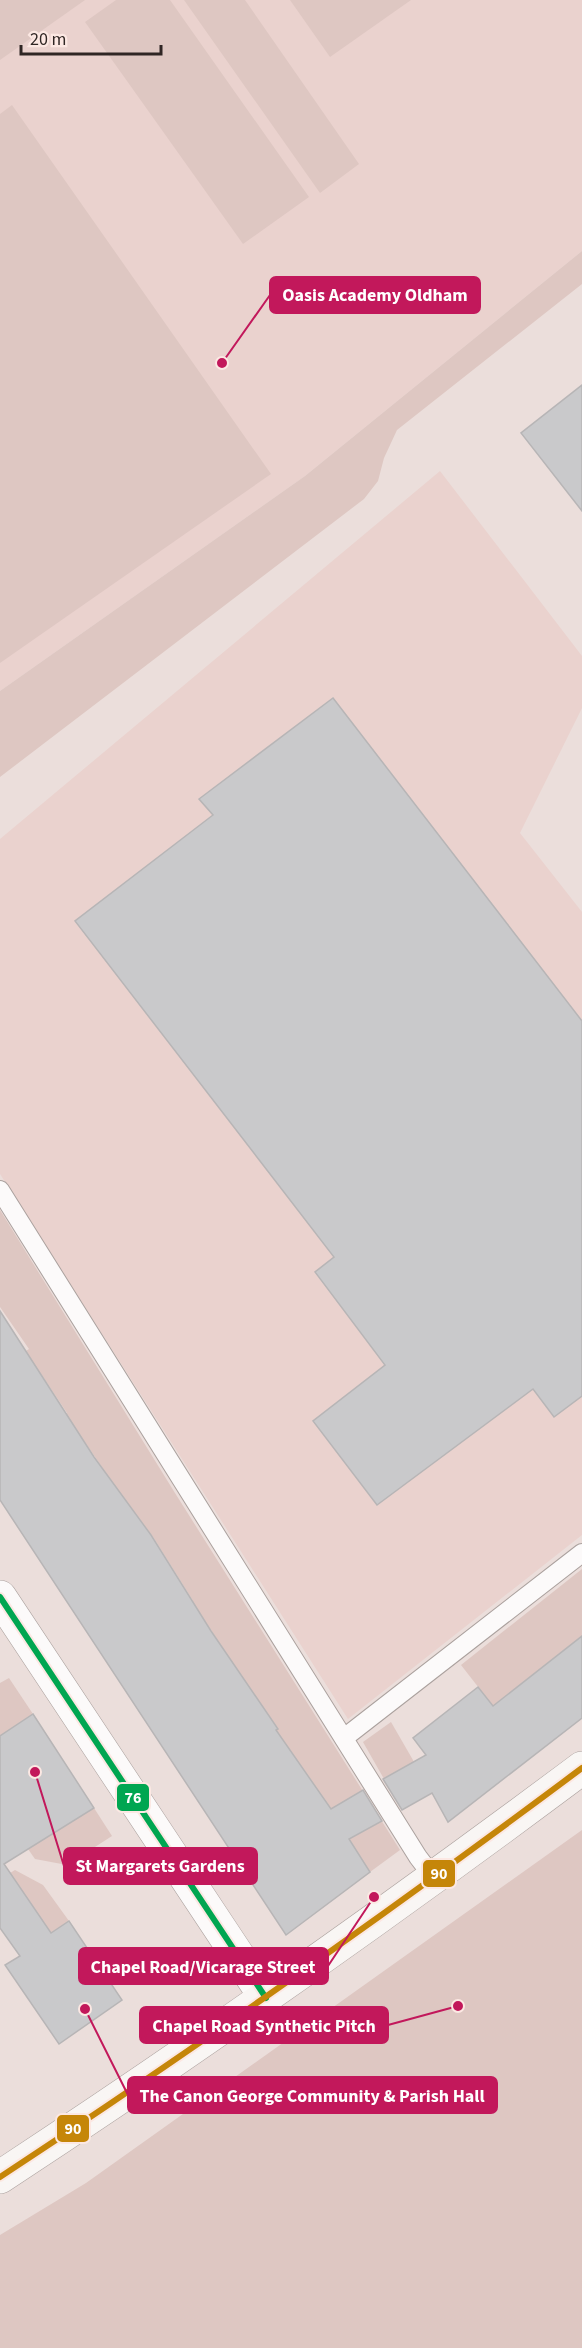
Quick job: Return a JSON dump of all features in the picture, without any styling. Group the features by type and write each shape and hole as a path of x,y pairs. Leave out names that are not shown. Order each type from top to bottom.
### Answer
{"street":[{"path":"0,1597 266,1998"},
{"path":"0,2177 266,1998 434,1878 582,1768"}],"lane":[{"path":"0,1190 418,1857 434,1878"},
{"path":"344,1738 582,1553"}],"shaded area":[{"path":"0,0 582,0 582,251 305,476 0,691"},
{"path":"0,0 85,0 0,60"},
{"path":"116,0 170,0 309,197 243,244 85,22"},
{"path":"184,0 245,0 359,164 320,193"},
{"path":"290,0 411,0 330,57"},
{"path":"12,105 271,474 0,663 0,114"},
{"path":"582,251 582,284 397,430 384,458 378,481 364,499 0,777 0,691 305,476"},
{"path":"440,471 582,656 582,708 520,833 582,912 582,1535 348,1719 0,1174 0,839"},
{"path":"0,1210 400,1850 370,1872 333,1816 253,1746 278,1728 250,1689 210,1681 234,1665 201,1615 168,1619 193,1601 153,1537 126,1501 102,1516 108,1476 82,1438 62,1451 46,1428 67,1413 41,1374 17,1389 2,1366 29,1349 0,1307"},
{"path":"582,1569 582,1636 493,1706 461,1665"},
{"path":"9,1678 33,1714 0,1736 0,1683"},
{"path":"391,1722 432,1793 419,1800 384,1779 363,1742"},
{"path":"94,1808 112,1836 67,1865 35,1859 28,1849"},
{"path":"582,1830 582,2348 0,2348 0,2235 86,2183"},
{"path":"15,1870 43,1885 69,1921 51,1933 44,1922 0,1879"}],"building":[{"path":"582,385 582,511 521,433"},
{"path":"333,698 582,1021 582,1396 554,1417 533,1389 377,1505 313,1421 385,1365 315,1272 334,1257 75,921 213,815 199,799"},
{"path":"0,1311 94,1457 151,1535 211,1631 278,1729 276,1730 331,1809 363,1790 382,1821 349,1839 370,1872 286,1935 0,1500"},
{"path":"582,1636 582,1718 448,1822 432,1793 402,1810 383,1779 426,1755 413,1738 478,1687 493,1706"},
{"path":"33,1714 94,1808 4,1864 51,1933 69,1921 122,2000 59,2044 5,1965 20,1956 0,1928 0,1736"}],"transit line":[{"name":"76","path":"0,1597 266,1998"},
{"name":"90","path":"0,2177 294,1977 439,1874 582,1768"}],"place":[{"name":"Oasis Academy Oldham","path":"222,363"},
{"name":"St Margarets Gardens","path":"35,1772"},
{"name":"Chapel Road/Vicarage Street","path":"374,1897"},
{"name":"Chapel Road Synthetic Pitch","path":"458,2006"},
{"name":"The Canon George Community & Parish Hall","path":"85,2009"}]}
